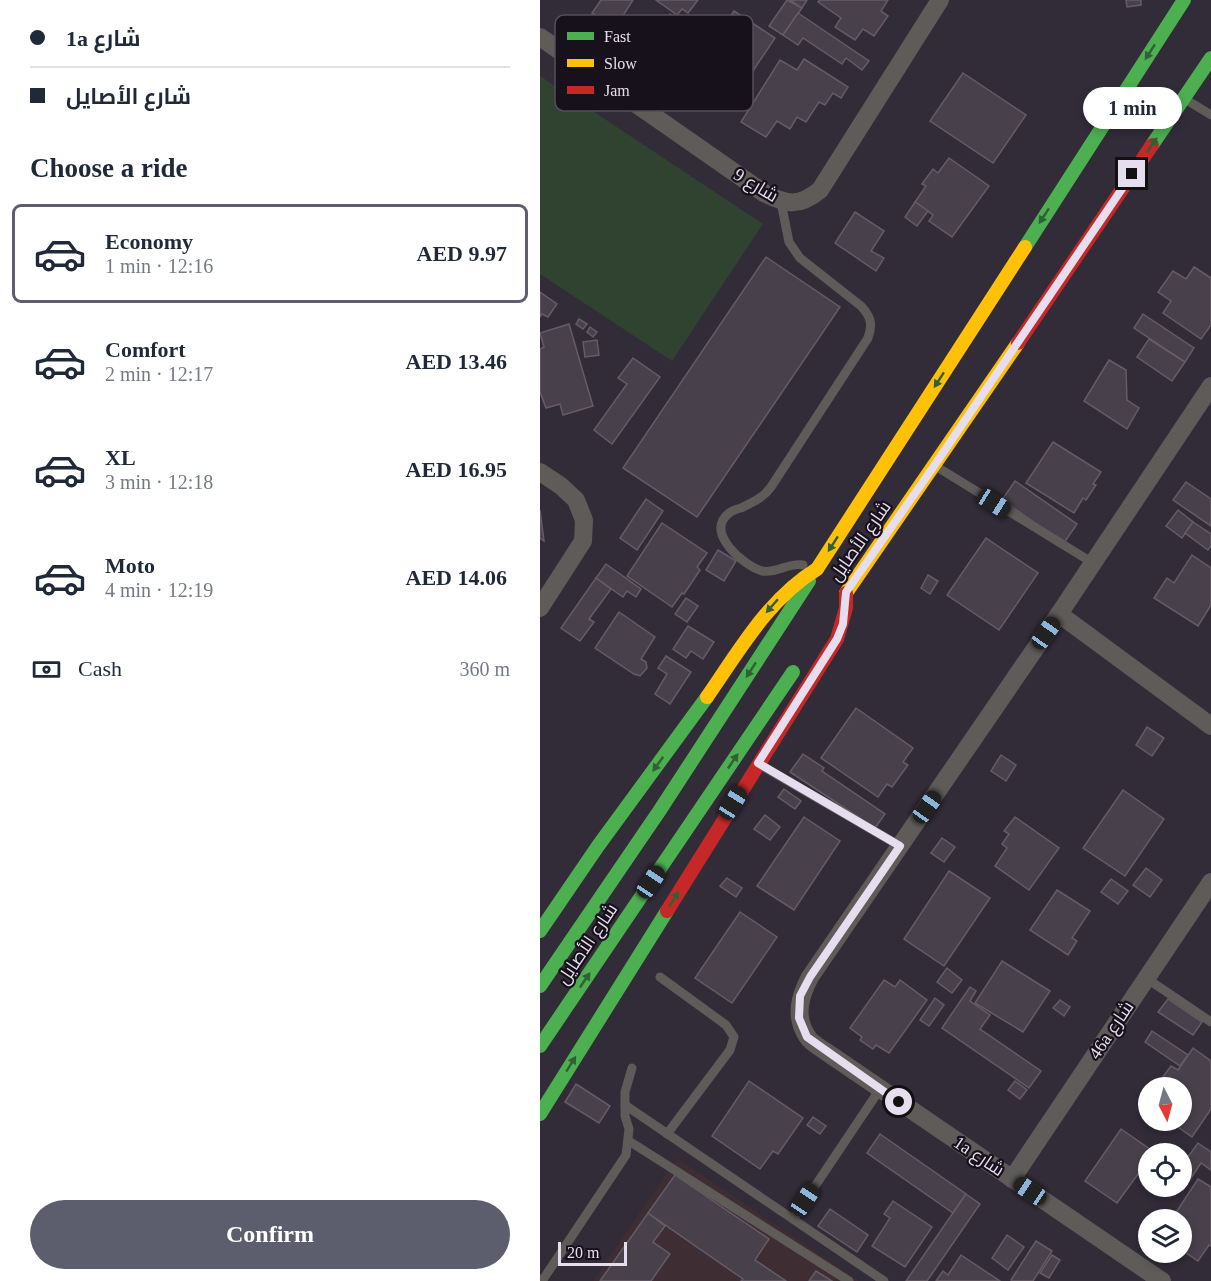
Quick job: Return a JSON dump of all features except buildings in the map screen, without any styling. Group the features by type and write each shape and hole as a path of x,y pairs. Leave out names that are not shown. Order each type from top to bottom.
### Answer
{"main road":[{"name":"شارع الأصايل","path":"540,986 660,810 1183,1"},
{"name":"شارع الأصايل","path":"826,622 1211,58"},
{"path":"540,931 598,846 768,610 799,580 817,568"},
{"path":"540,1114 837,639 843,624 846,592"},
{"name":"شارع الأصايل","path":"540,1046 800,661"}],"street":[{"name":"شارع 9","path":"646,111 764,193 781,202 795,203 808,199 820,190 940,0"},
{"name":"شارع 9","path":"540,37 555,47"},
{"name":"1a شارع","path":"1162,1281 807,1037 799,1018 800,996 810,977 1093,564 1211,386"},
{"path":"540,472 561,486 576,500 584,520 583,541 540,608"},
{"path":"1059,614 1211,726"},
{"name":"46a شارع","path":"1012,1179 1211,882"}],"lane":[{"path":"1184,98 1211,115"},
{"path":"781,202 789,242 800,258 861,306 869,315 872,327 868,338 771,487 756,501 728,513 722,522 721,532 724,542 732,550 761,571 798,564 817,568"},
{"path":"934,466 1093,564"},
{"path":"758,763 900,846"},
{"path":"576,862 598,846"},
{"path":"660,977 726,1024 734,1036 730,1050 667,1134"},
{"path":"1146,978 1211,1022"},
{"path":"542,1281 626,1155 629,1129 625,1092 632,1068"},
{"path":"793,1219 880,1089"},
{"path":"625,1105 884,1281"},
{"path":"629,1141 849,1281"}],"shaded area":[{"path":"677,1158 859,1281 593,1281"}],"green space":[{"path":"540,76 555,86 555,111 593,111 763,224 672,361 540,274"}],"traffic: fast":[{"path":"1025,247 1184,0"},
{"path":"1152,145 1211,58"},
{"path":"540,986 660,810 809,581"},
{"path":"540,1046 793,672"},
{"path":"540,931 598,846 707,697"},
{"path":"540,1114 667,911"}],"traffic: slow":[{"path":"817,569 1025,247"},
{"path":"846,593 1018,343"},
{"path":"707,697 769,611 784,595 817,569"}],"traffic: jam":[{"path":"1018,343 1152,145"},
{"path":"667,911 837,639 846,608 846,593"}],"route":[{"path":"899,1102 807,1037 799,1018 800,996 810,977 900,846 758,763 837,639 843,624 846,592 1132,174"}]}
